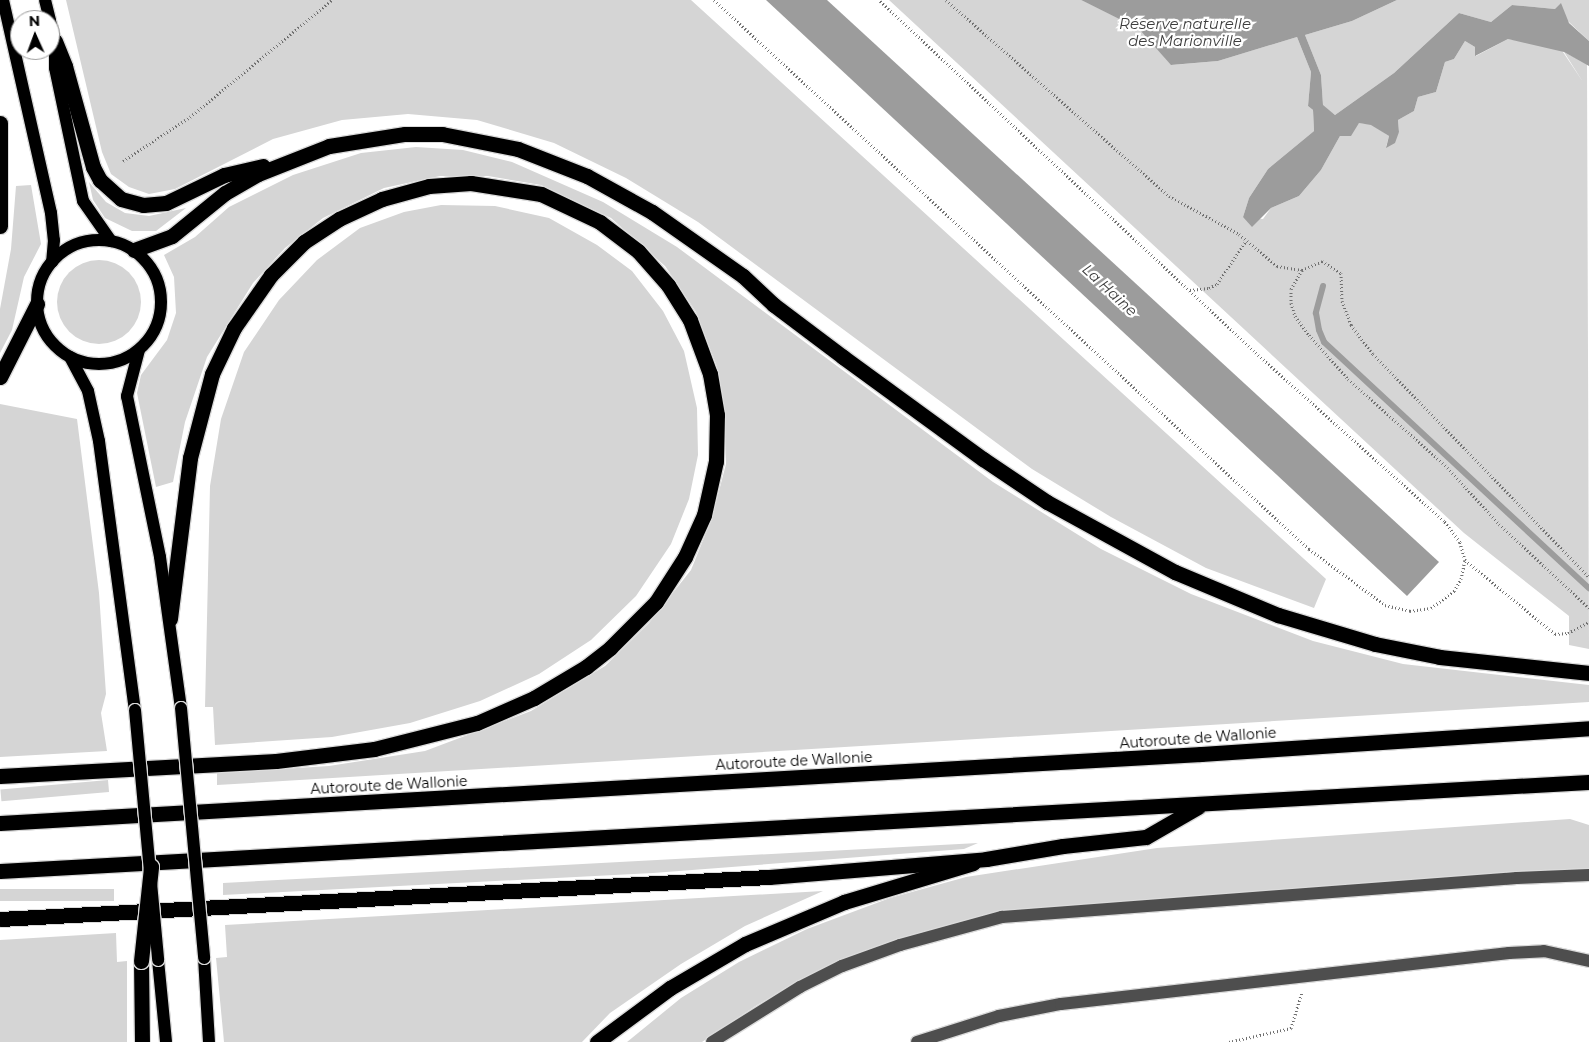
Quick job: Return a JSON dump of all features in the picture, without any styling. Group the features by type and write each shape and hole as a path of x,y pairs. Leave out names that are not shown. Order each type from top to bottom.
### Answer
{"highway":[{"path":"60,54 93,167 100,180 121,199 143,205 166,203 224,175 293,159 347,142 405,134 481,140 553,161 620,193 683,233 850,363 1047,502 1175,572 1278,616 1375,644 1440,657 1589,673"},
{"path":"0,124 0,226"},
{"path":"134,250 172,236 233,188 293,159"},
{"path":"0,776 276,761 374,749 477,723 534,698 586,667 610,648 656,602 685,558 704,515 716,461 717,415 707,364 690,320 668,285 638,251 600,222 540,194 484,184 436,186 382,199 339,219 304,242 271,275 234,328 212,374 190,458 170,619"},
{"path":"0,377 37,304"},
{"name":"Autoroute de Wallonie","path":"0,823 1191,755 1589,728"},
{"path":"0,871 1589,782"},
{"path":"0,919 769,877 986,859 1063,846 1146,837 1201,805"},
{"path":"596,1042 670,988 746,944 786,925 852,900 986,859"},
{"path":"142,1042 141,960 151,867"}],"main road":[{"path":"3,0 51,213 54,240 52,262"},
{"path":"55,60 55,68 83,201 112,241"},
{"path":"139,350 106,364 90,364 70,357 52,344 43,330 37,304 40,283 52,262 69,248 82,242 112,241 134,250 154,273 162,303 154,332 139,350 128,396 170,619 181,708 204,958 209,1042"},
{"path":"70,357 88,391 99,442 135,710 166,1042"}],"street":[{"path":"712,1042 800,987 842,966 900,945 1002,917 1517,878 1589,875"},
{"path":"917,1042 999,1016 1061,1004 1544,951 1589,961"}],"path":[{"path":"123,161 190,117 332,0"},
{"path":"714,0 1309,548 1360,589 1385,605 1410,611 1431,608 1454,591 1461,579 1466,560"},
{"path":"879,0 1189,290 1444,521 1460,542 1466,560 1555,634 1568,633 1589,622"},
{"path":"946,0 1169,196 1246,241 1277,266 1302,270 1322,261 1341,274 1342,301 1351,326 1373,354 1589,577"},
{"path":"1189,290 1210,288 1217,284 1246,241"},
{"path":"1302,270 1291,289 1292,303 1295,316 1310,335 1348,379 1445,465 1499,524 1589,608"},
{"path":"1229,1042 1291,1028 1306,976"}],"shaded area":[{"path":"66,0 691,0 1326,579 1314,608 1206,568 1111,517 1032,469 698,222 626,178 554,143 477,120 408,114 342,120 273,139 175,189 149,194 129,187 111,174 102,152"},
{"path":"889,0 1081,0 1139,29 1172,65 1218,61 1297,37 1311,72 1308,106 1313,110 1314,131 1268,169 1249,198 1243,217 1263,219 1271,208 1299,196 1321,170 1340,136 1359,123 1371,124 1389,136 1386,147 1399,132 1398,120 1414,111 1418,97 1436,92 1445,62 1454,59 1465,41 1475,47 1476,56 1508,39 1521,41 1549,31 1583,82 1564,52 1587,64 1589,649 1569,645 1569,616 1464,533"},
{"path":"1397,0 1589,0 1589,41 1555,9 1512,5 1491,22 1459,13 1394,73 1335,115 1323,106 1321,75 1305,35 1352,21"},
{"path":"416,147 463,150 512,162 603,202 677,247 993,482 1101,549 1191,594 1313,641 1403,664 1589,685 1589,702 217,785 217,773 329,766 425,751 531,711 605,666 649,623 691,570 712,518 726,464 725,410 716,364 696,312 665,266 611,218 541,185 488,176 440,176 384,188 323,218 285,248 253,283 207,357 185,422 173,482 156,487 137,393 141,375 167,340 176,313 174,277 164,255 195,237 229,207 293,175 361,153"},
{"path":"89,182 106,202 125,213 149,216 186,208 156,231 132,231 105,218 93,200"},
{"path":"31,185 41,244 24,277 12,330 0,353 0,309 11,249 16,186"},
{"path":"441,205 495,206 549,218 597,245 632,271 663,311 684,351 697,408 698,455 689,499 671,544 636,596 591,640 539,674 480,701 410,723 332,737 215,745 213,707 205,707 210,486 221,419 244,352 279,300 317,260 360,228 404,212"},
{"path":"99,260 122,267 134,279 141,302 134,325 122,337 99,344 76,337 64,325 57,302 64,279 76,267"},
{"path":"0,404 77,419 99,593 106,694 101,713 107,751 0,757"},
{"path":"108,780 109,792 1,801 0,789"},
{"path":"1570,819 1589,825 1589,870 1037,911 815,973 757,1005 702,1042 627,1042 681,998 739,962 807,929 890,898 966,877 1157,848"},
{"path":"978,843 964,849 653,873 223,895 223,883"},
{"path":"0,889 114,889 114,901 0,901"},
{"path":"823,891 745,926 681,964 610,1013 582,1042 224,1042 216,958 227,957 225,925"},
{"path":"116,933 117,962 127,961 127,1042 0,1042 0,940"}],"water":[{"name":"La Haine","path":"766,0 827,0 1439,562 1407,596"},
{"name":"Réserve naturelle des Marionville","path":"1081,0 1397,0 1352,21 1305,35 1321,75 1323,105 1335,115 1394,73 1459,13 1491,22 1512,5 1555,9 1561,3 1569,23 1589,41 1589,66 1564,52 1508,39 1475,56 1475,47 1465,41 1454,59 1445,62 1436,92 1418,97 1414,111 1398,120 1399,132 1395,143 1386,148 1389,136 1371,125 1359,123 1351,136 1340,136 1321,170 1299,196 1271,208 1252,227 1243,217 1249,198 1268,169 1314,131 1313,110 1308,106 1311,72 1297,37 1218,61 1171,65 1139,29"}],"waterway":[{"path":"1323,286 1316,313 1319,330 1324,342 1589,588"}]}
